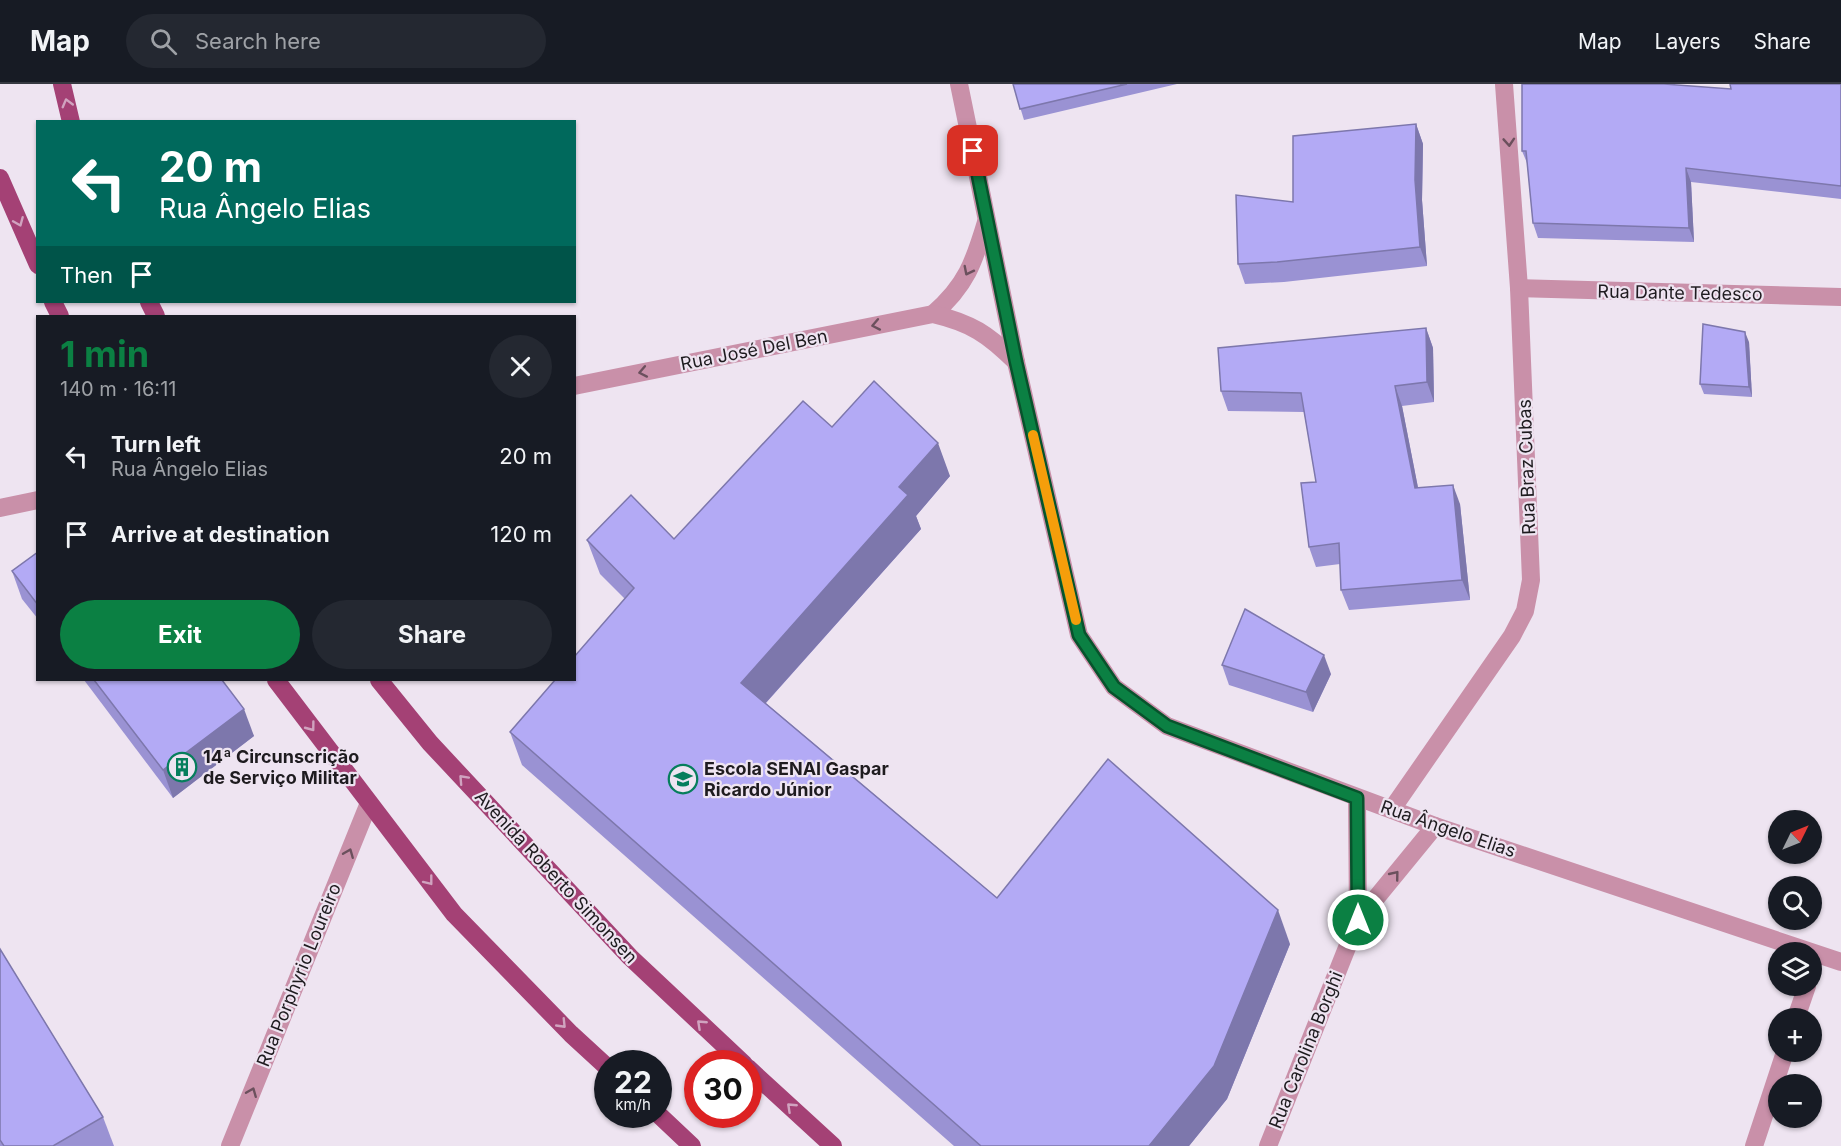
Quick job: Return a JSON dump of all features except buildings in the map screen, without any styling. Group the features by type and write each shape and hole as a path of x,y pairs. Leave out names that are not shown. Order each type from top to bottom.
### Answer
{"main road":[{"path":"62,84 71,120"},
{"path":"0,178 36,260"},
{"path":"277,681 454,914 594,1055"},
{"name":"Avenida Roberto Simonsen","path":"380,681 430,743 630,957 729,1050"},
{"path":"762,1081 833,1146"},
{"path":"672,1127 692,1146"}],"street":[{"name":"Rua Ângelo Elias","path":"959,84 1016,362 1079,635 1114,687 1167,726 1357,798 1768,945"},
{"name":"Rua Braz Cubas","path":"1392,809 1512,636 1525,611 1531,580 1520,288 1504,84"},
{"path":"933,314 950,299 965,278 977,253 987,219"},
{"name":"Rua Dante Tedesco","path":"1520,288 1841,297"},
{"name":"Rua José Del Ben","path":"576,386 933,314 954,319 978,330 998,344 1016,362"},
{"path":"0,508 36,500"},
{"name":"Rua Carolina Borghi","path":"1357,798 1358,920"},
{"name":"Rua Porphyrio Loureiro","path":"230,1146 369,803"},
{"name":"Rua Carolina Borghi","path":"1268,1146 1358,920 1435,826"},
{"name":"Rua Ângelo Elias","path":"1822,962 1841,962"},
{"path":"1754,1146 1782,1062"}],"slow traffic":[{"path":"1033,435 1076,620"}],"place":[{"name":"14ª Circunscrição de Serviço Militar","path":"182,767"},
{"name":"Escola SENAI Gaspar Ricardo Júnior","path":"683,779"}],"route":[{"path":"973,151 1016,362 1079,635 1114,687 1167,726 1357,798 1358,920"}]}
